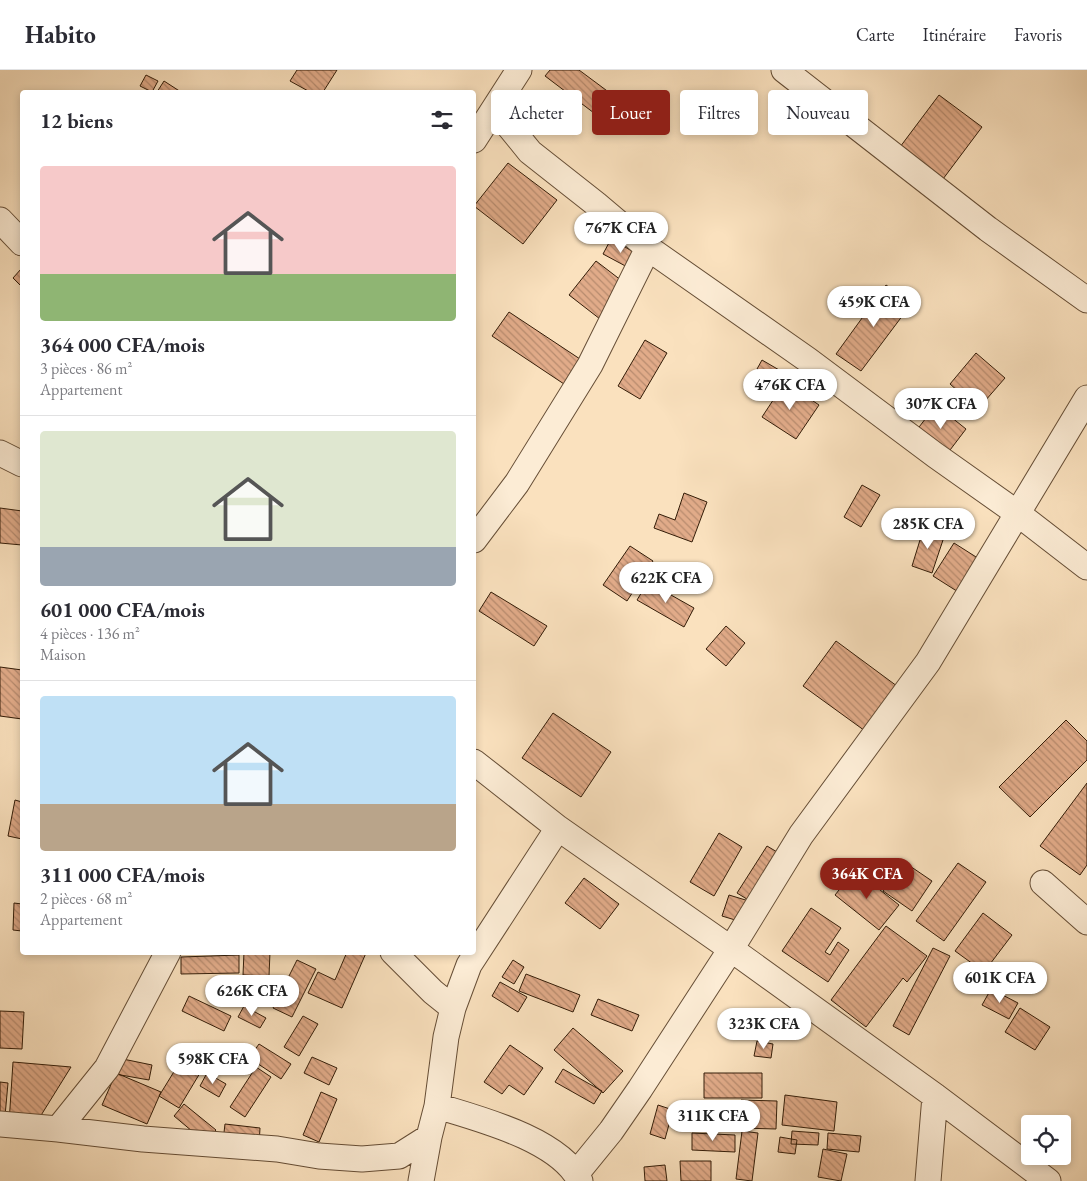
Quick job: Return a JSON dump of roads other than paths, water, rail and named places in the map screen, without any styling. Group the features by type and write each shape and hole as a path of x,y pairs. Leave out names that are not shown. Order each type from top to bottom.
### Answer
{"street":[{"path":"506,90 519,70"},
{"path":"784,70 988,229 1087,300"},
{"path":"476,137 491,114"},
{"path":"516,135 530,152 648,248 808,360 1087,568"},
{"path":"0,220 20,241"},
{"path":"476,537 517,483 590,365 648,248"},
{"path":"437,1106 523,1135 558,1156 578,1178 640,1089 731,950 801,835 928,662 1087,398"},
{"path":"0,453 20,463"},
{"path":"476,764 558,828 935,1096 1048,1181"},
{"path":"476,954 558,828"},
{"path":"1043,883 1087,922"},
{"path":"58,1128 107,1068 166,955"},
{"path":"396,955 433,992 453,1008"},
{"path":"421,1181 437,1106 446,1037 453,1008 469,965 475,955"},
{"path":"928,1181 935,1096"},
{"path":"0,1124 58,1128 143,1139 362,1159 399,1156 429,1137"}]}
